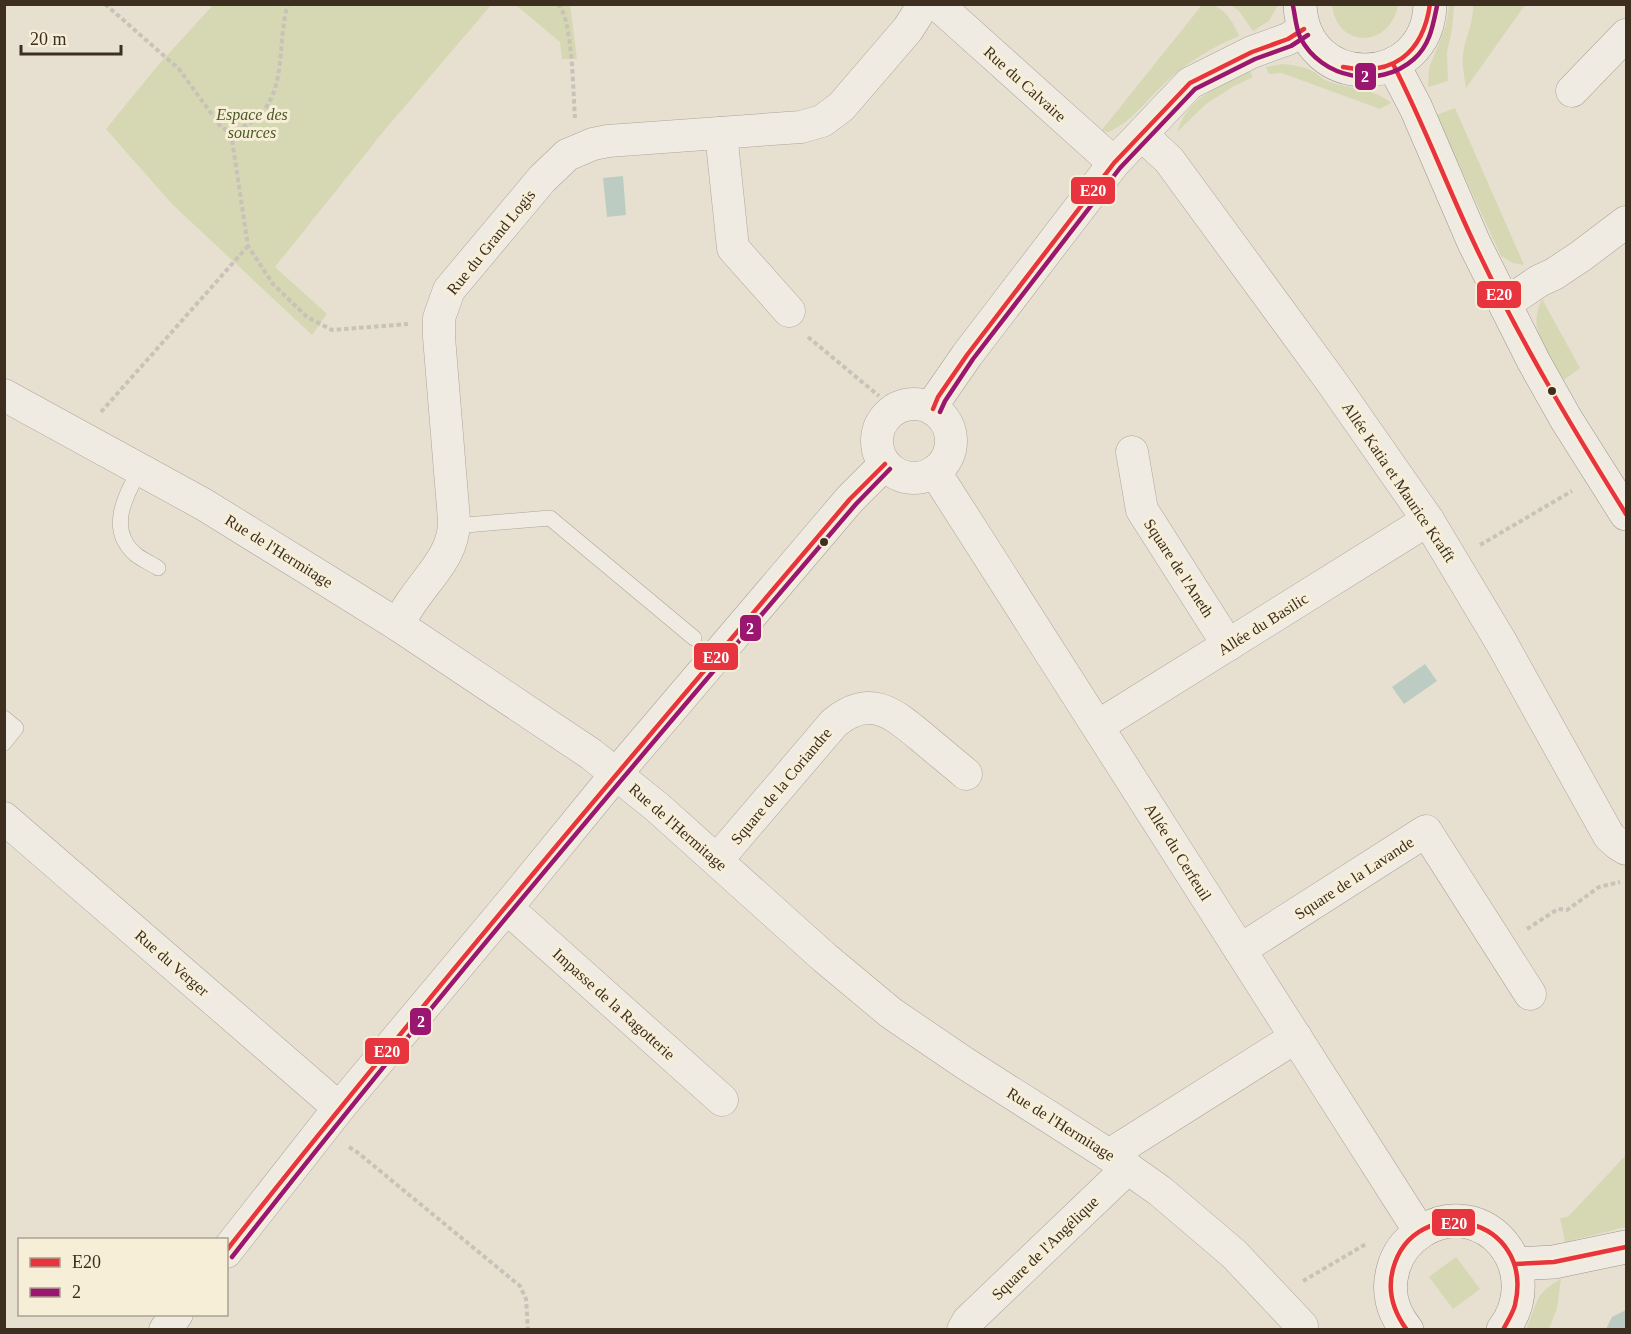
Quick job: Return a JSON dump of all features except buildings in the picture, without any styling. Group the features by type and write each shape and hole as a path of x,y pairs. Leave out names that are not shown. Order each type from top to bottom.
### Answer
{"street":[{"name":"Rue du Grand Logis","path":"398,625 411,602 447,553 454,526 439,337 443,304 458,278 556,164 579,148 608,141 801,127 822,121 841,107 908,29 924,4"},
{"name":"Rue du Calvaire","path":"937,4 1114,163"},
{"path":"1302,17 1318,51 1341,66 1360,71 1374,70 1393,64 1408,54 1420,41 1427,24 1430,4"},
{"path":"933,409 967,355 1114,163 1190,83 1252,52 1288,39 1302,17"},
{"path":"1572,91 1626,35"},
{"path":"1393,64 1416,108 1474,243 1534,362 1626,514"},
{"path":"721,133 733,248 789,311"},
{"name":"Allée Katia et Maurice Krafft","path":"1142,135 1169,160 1331,381 1428,520 1501,642 1609,836 1626,849"},
{"path":"1505,304 1581,256 1626,222"},
{"name":"Rue de l'Hermitage","path":"4,394 202,504 398,625 591,754 657,807 891,1014 1119,1161 1161,1191 1234,1254 1302,1326"},
{"path":"911,404 926,405 933,409 949,427 951,444 946,459 935,472 918,477 900,475 885,464 881,457 877,442 881,426 896,408 911,404"},
{"name":"Square de l'Aneth","path":"1132,452 1142,510 1228,645"},
{"path":"228,1249 339,1108 616,774 850,499 885,464"},
{"name":"Allée du Cerfeuil","path":"935,472 1420,1232"},
{"name":"Allée du Basilic","path":"1098,726 1428,520"},
{"name":"Square de la Coriandre","path":"717,860 834,723 853,710 876,708 897,716 966,774"},
{"name":"Rue du Verger","path":"4,819 339,1108"},
{"name":"Square de la Lavande","path":"1240,950 1426,831 1530,994"},
{"name":"Impasse de la Ragotterie","path":"507,908 722,1100"},
{"name":"Square de l'Angélique","path":"963,1329 1119,1161 1296,1037"},
{"path":"1407,1329 1393,1306 1390,1291 1395,1261 1403,1248 1420,1232 1446,1222 1475,1225 1492,1233 1500,1240 1515,1264 1519,1279 1519,1295 1512,1317 1503,1329"},
{"path":"1515,1264 1554,1262 1626,1247"},
{"path":"165,1329 175,1316"}],"lane":[{"path":"140,469 121,509 122,531 126,543 134,553 158,568"},
{"path":"454,526 550,518 694,638"},
{"path":"4,718 16,728 4,743"}],"path":[{"path":"105,4 179,69 222,127 231,133 248,246 273,284 308,317 332,330 405,325 440,318"},
{"path":"231,133 258,117 270,101 277,77 283,20 288,4"},
{"path":"558,4 563,10 570,46 575,127 579,148"},
{"path":"98,415 248,246"},
{"path":"789,311 806,336 879,396"},
{"path":"1471,551 1573,491"},
{"path":"1500,946 1558,909 1567,910 1599,887 1626,880"},
{"path":"346,1146 357,1152 520,1286 526,1299 528,1329"},
{"path":"1296,1285 1370,1241"}],"green space":[{"name":"Espace des sources","path":"214,4 491,5 383,132 275,267 327,314 312,335 172,204 106,129 159,64"},
{"path":"1211,4 1225,13 1239,36 1184,67 1134,115 1118,127 1109,132 1101,131 1202,5"},
{"path":"1332,4 1398,5 1393,19 1385,30 1375,36 1364,38 1353,36 1343,29 1336,19"},
{"path":"516,5 570,5 577,59 562,59 560,42"},
{"path":"1231,5 1278,5 1269,21 1253,31 1239,11"},
{"path":"1449,5 1454,5 1454,7 1447,52 1448,81 1428,87 1429,68 1446,25"},
{"path":"1473,5 1525,5 1466,88 1463,53"},
{"path":"1282,64 1306,68 1325,80 1368,91 1391,103 1380,109 1282,73 1269,74 1266,67"},
{"path":"1250,71 1253,77 1206,104 1177,132 1182,120 1197,101"},
{"path":"1455,108 1524,265 1513,263 1501,256 1436,115"},
{"path":"1542,299 1580,368 1564,380 1546,351 1538,332 1536,321"},
{"path":"1626,1155 1626,1227 1565,1242 1560,1218 1568,1217"},
{"path":"1456,1257 1480,1289 1453,1309 1429,1277"},
{"path":"1561,1279 1557,1308 1549,1329 1526,1329 1541,1295"}],"shaded area":[{"path":"623,176 626,215 607,217 603,178"},
{"path":"1425,664 1437,681 1404,704 1392,687"},
{"path":"1626,1310 1626,1329 1606,1329 1612,1317"}],"transit line":[{"name":"E20","path":"1343,67 1376,68 1390,65 1402,58 1412,49 1420,36 1430,4"},
{"name":"2","path":"1293,6 1300,37 1309,51 1322,63 1336,71 1368,77 1384,75 1400,69 1414,59 1424,47 1430,34 1437,6"},
{"name":"E20","path":"933,409 938,397 967,355 1114,163 1190,83 1252,52 1288,39 1304,29"},
{"name":"2","path":"940,412 973,359 1120,168 1195,89 1255,59 1291,46 1308,35"},
{"name":"E20","path":"1393,64 1474,243 1509,313 1565,414 1626,514"},
{"name":"E20","path":"228,1248 379,1060 535,872 850,499 885,464"},
{"name":"2","path":"232,1257 384,1066 540,877 856,504 890,469"},
{"name":"E20","path":"1407,1330 1392,1301 1393,1269 1405,1244 1424,1229 1446,1222 1470,1224 1491,1233 1508,1250 1517,1274 1515,1305 1503,1330"},
{"name":"E20","path":"1515,1264 1554,1262 1626,1247"}]}
